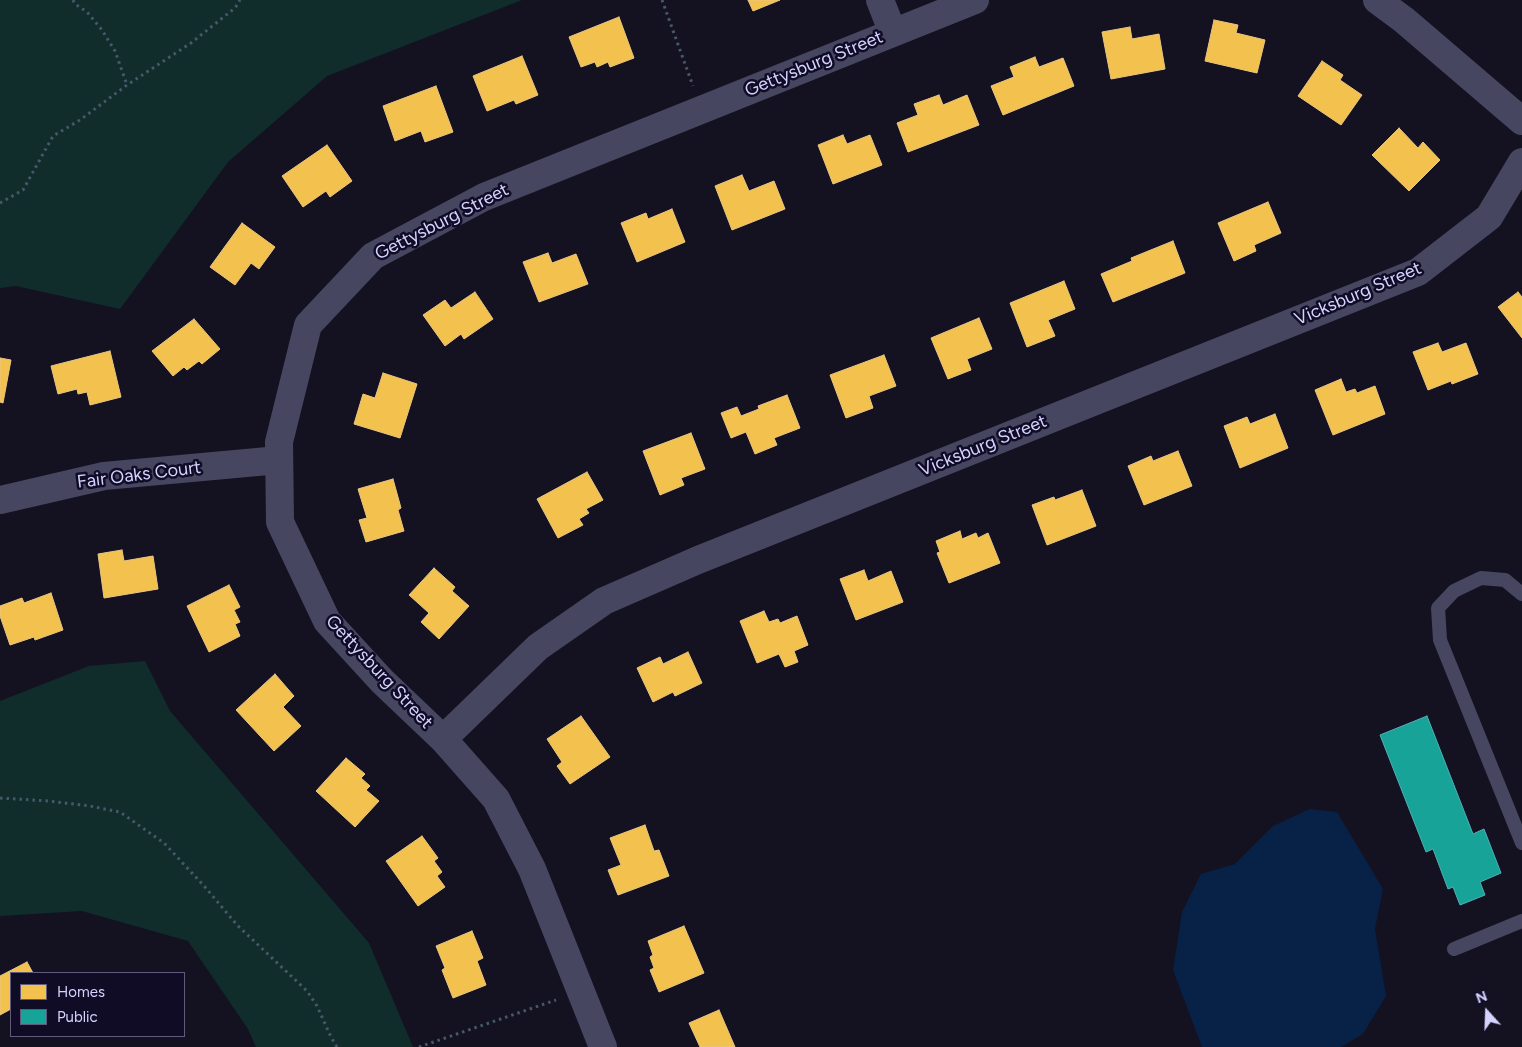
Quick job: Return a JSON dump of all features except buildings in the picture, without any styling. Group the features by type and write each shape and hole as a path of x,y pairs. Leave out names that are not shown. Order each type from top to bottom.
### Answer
{"street":[{"path":"880,0 893,33"},
{"name":"Gettysburg Street","path":"603,1047 532,869 496,799 443,739 382,680 326,621 280,522 279,442 308,325 373,256 484,196 975,0"},
{"path":"1377,0 1404,20 1522,121"},
{"name":"Vicksburg Street","path":"443,739 538,647 604,601 698,560 1418,272 1490,217 1522,162"},
{"name":"Fair Oaks Court","path":"0,500 104,476 279,460"}],"lane":[{"path":"1522,594 1505,580 1481,578 1454,591 1438,608 1440,640 1522,842"},
{"path":"1454,949 1522,921"}],"path":[{"path":"73,0 75,4 87,12 102,30 115,51 127,85"},
{"path":"0,204 23,190 53,136 80,120 127,85 191,43 235,8 240,0"},
{"path":"662,0 687,71 703,109"},
{"path":"0,798 57,802 120,812 164,843 237,925 307,991 317,1006 337,1047"},
{"path":"419,1047 581,991"}],"green space":[{"path":"0,0 522,0 327,76 228,162 120,309 16,286 0,288"},
{"path":"145,661 170,711 369,943 413,1047 256,1047 248,1029 188,941 82,911 0,916 0,701 89,666"}],"water":[{"path":"1310,809 1337,812 1383,889 1375,929 1386,996 1363,1034 1341,1047 1202,1047 1173,970 1182,912 1201,874 1235,864 1273,826"}]}
